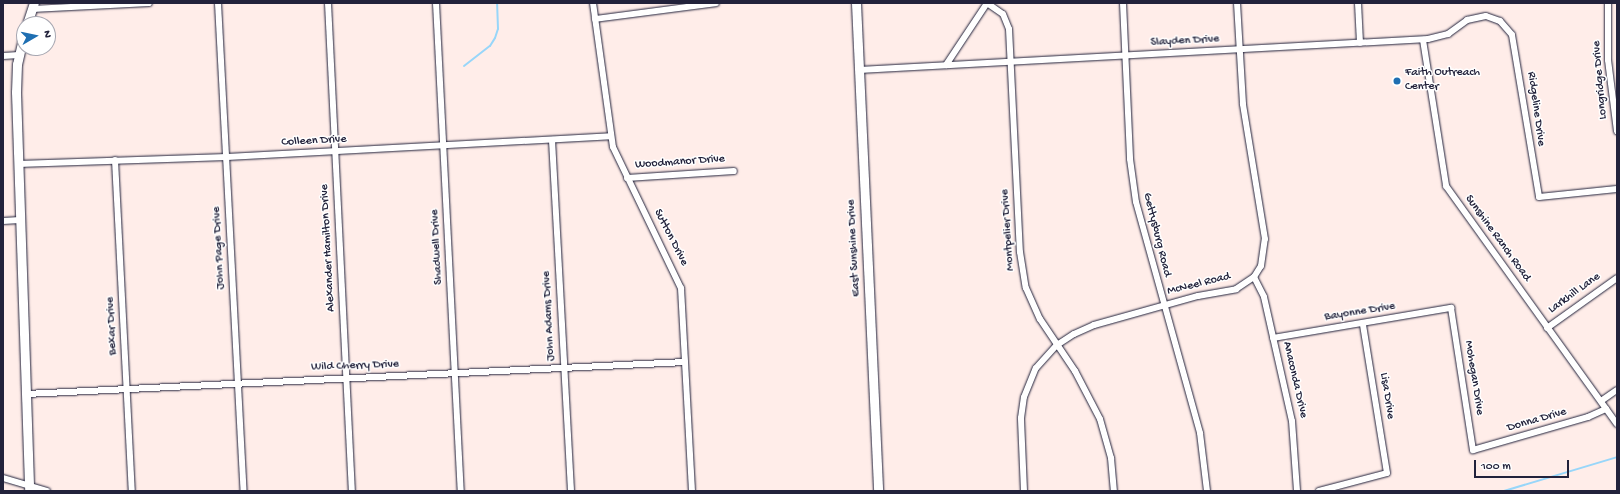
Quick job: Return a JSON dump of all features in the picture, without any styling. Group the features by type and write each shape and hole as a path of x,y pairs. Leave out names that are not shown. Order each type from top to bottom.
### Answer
{"street":[{"path":"30,16 33,6 149,3"},
{"name":"John Page Drive","path":"218,3 244,491"},
{"name":"Alexander Hamilton Drive","path":"328,3 352,491"},
{"name":"Shadwell Drive","path":"436,3 461,491"},
{"name":"Sutton Drive","path":"593,3 610,136 613,147 679,281 692,491"},
{"path":"595,19 716,3"},
{"name":"East Sunshine Drive","path":"856,3 878,491"},
{"path":"946,65 987,3"},
{"name":"Montpelier Drive","path":"987,3 1003,14 1008,23 1021,264 1032,304 1085,388 1100,419 1111,458 1114,491"},
{"name":"Gettysburg Road","path":"1123,3 1132,182 1142,230 1200,433 1207,491"},
{"path":"1237,3 1243,104 1265,239 1264,256 1254,277"},
{"path":"1358,3 1360,43"},
{"name":"Longridge Drive","path":"1608,3 1608,60 1617,131"},
{"name":"Slayden Drive","path":"859,70 1423,40 1448,34 1477,17 1492,18 1505,26"},
{"name":"Ridgeline Drive","path":"1505,26 1514,43 1536,193 1539,197 1617,188"},
{"name":"Sunshine Ranch Road","path":"1423,40 1446,186 1617,424"},
{"path":"3,56 16,55"},
{"path":"19,56 16,92 29,488"},
{"name":"Colleen Drive","path":"18,164 335,152 610,136"},
{"name":"John Adams Drive","path":"552,140 571,491"},
{"name":"Bexar Drive","path":"115,160 132,491"},
{"name":"Woodmanor Drive","path":"627,178 734,171"},
{"path":"3,220 20,220"},
{"name":"McNeel Road","path":"1024,491 1021,418 1024,397 1036,368 1057,345 1094,325 1163,306 1236,289 1254,277"},
{"name":"Anaconda Drive","path":"1254,277 1262,292 1292,421 1297,491"},
{"name":"Larkhill Lane","path":"1547,328 1617,278"},
{"name":"Bayonne Drive","path":"1273,338 1451,308"},
{"name":"Mohegan Drive","path":"1451,308 1473,450"},
{"name":"Lisa Drive","path":"1319,491 1387,472 1363,324"},
{"name":"Wild Cherry Drive","path":"26,394 685,362"},
{"path":"1601,401 1617,390"},
{"name":"Donna Drive","path":"1473,450 1588,418 1606,409"},
{"path":"3,478 29,488 47,491"}],"waterway":[{"path":"464,66 490,46 495,38 498,29 497,3"},
{"path":"1504,491 1617,457"}],"place":[{"name":"Faith Outreach Center","path":"1397,81"}]}
